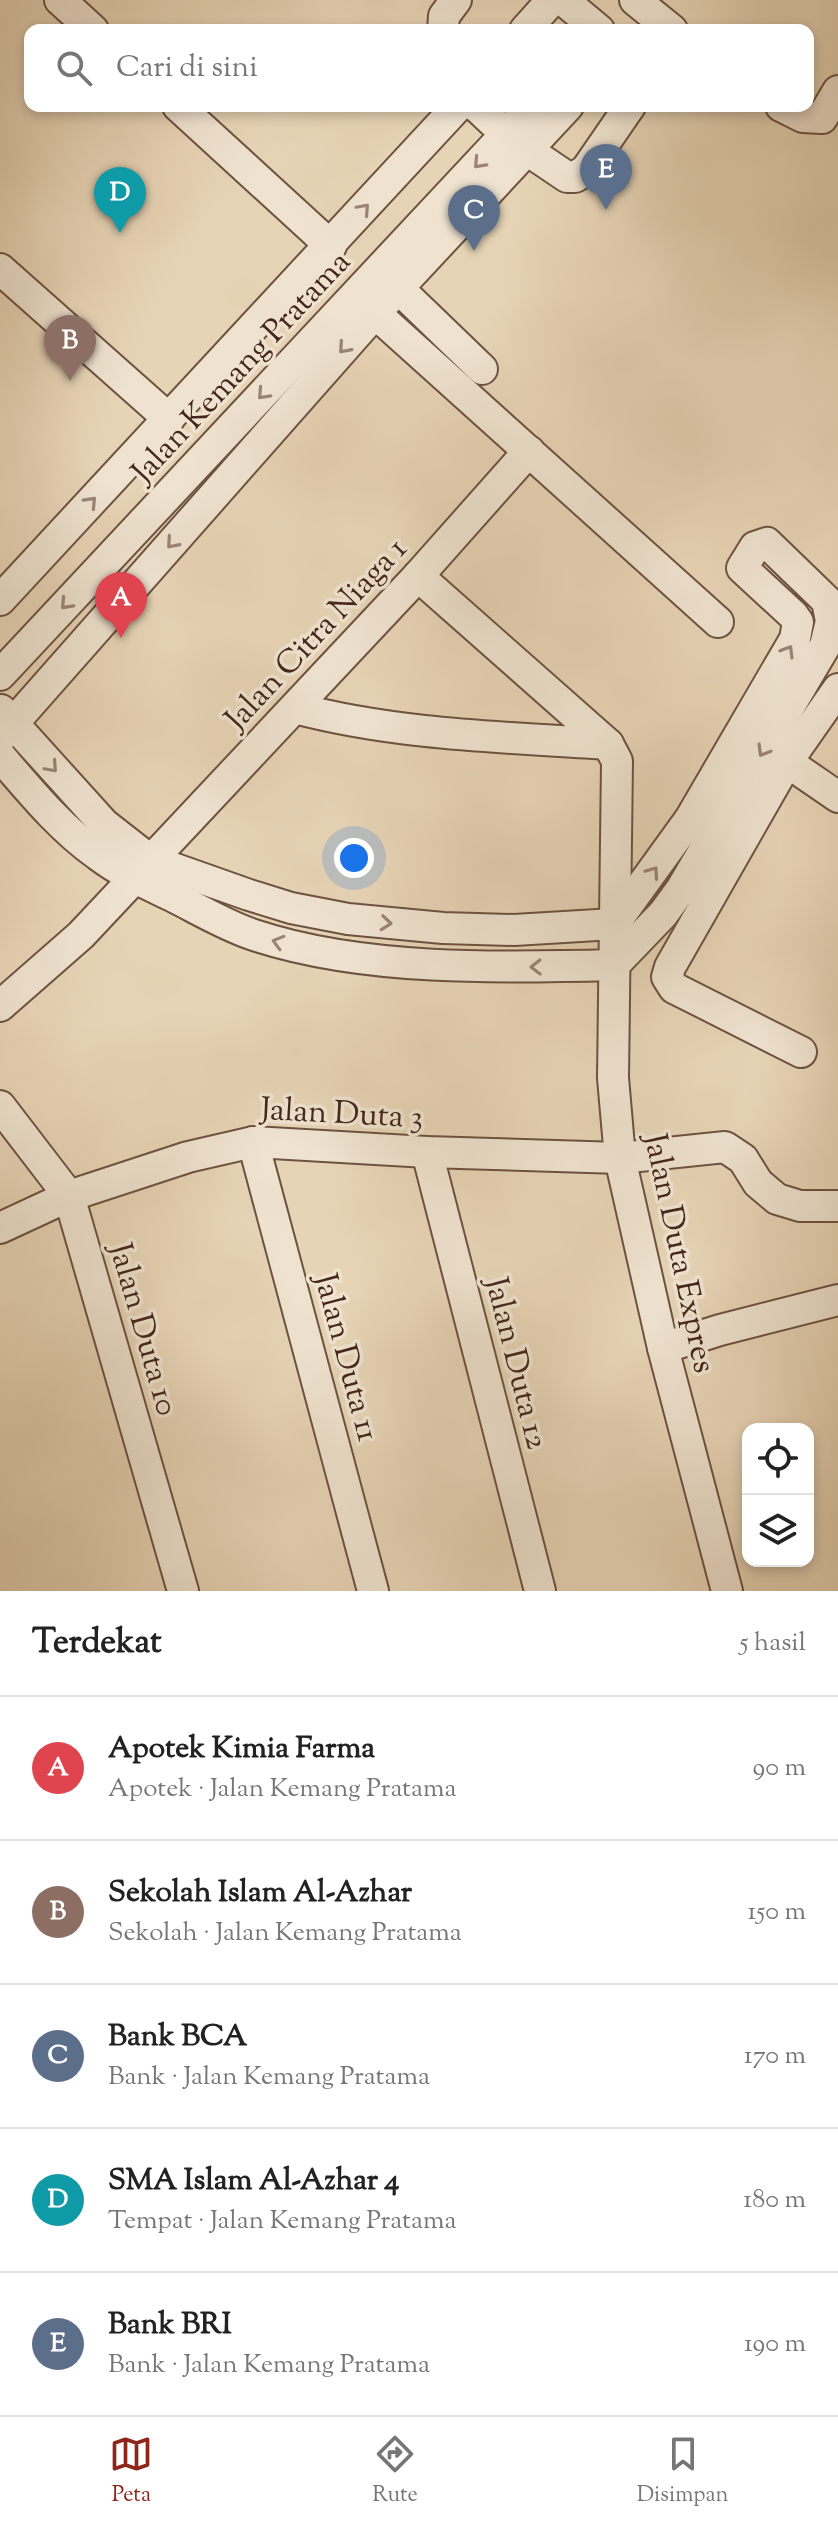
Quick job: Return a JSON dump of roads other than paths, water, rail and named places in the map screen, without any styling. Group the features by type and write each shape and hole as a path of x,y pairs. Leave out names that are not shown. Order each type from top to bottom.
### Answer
{"street":[{"path":"60,0 86,24"},
{"path":"443,24 444,16 456,0"},
{"path":"530,24 552,0"},
{"path":"563,0 593,24"},
{"path":"605,24 626,0"},
{"path":"793,112 803,117 830,118 838,91"},
{"path":"185,112 331,246"},
{"name":"Jalan Kemang Pratama","path":"0,600 453,112"},
{"path":"483,112 516,142 562,174 575,177 586,170 626,112"},
{"name":"Jalan Kemang Pratama","path":"0,675 516,142 529,112"},
{"path":"0,756 47,810 97,855 142,868 291,908 348,919 443,928 514,930 614,924 690,819 795,639 798,622 793,615 742,568 755,547 767,543 827,601 831,621 825,646 682,888 663,914 614,965 521,967 384,960 284,945 249,934 142,868 104,824 4,723 399,289 516,142 559,112"},
{"path":"0,269 169,419"},
{"path":"399,289 482,369"},
{"path":"375,313 718,622"},
{"name":"Jalan Citra Niaga 1","path":"0,1006 81,935 418,576 529,451"},
{"path":"418,576 608,744"},
{"path":"801,1052 674,988 667,977 787,762 838,689"},
{"path":"295,708 408,730 608,744"},
{"name":"Jalan Duta Expres","path":"608,744 617,761 613,1078 620,1158 663,1348 727,1591"},
{"path":"787,762 838,797"},
{"name":"Jalan Duta 10","path":"0,1106 69,1196 183,1591"},
{"name":"Jalan Duta 3","path":"0,1228 69,1196 188,1157 253,1142 427,1152 620,1158 725,1147 743,1159 758,1183 777,1199 800,1206 838,1206"},
{"name":"Jalan Duta 11","path":"253,1142 373,1591"},
{"name":"Jalan Duta 12","path":"427,1152 540,1591"},
{"path":"663,1348 838,1300"}],"place":[{"name":"Bank BRI","path":"606,210"},
{"name":"SMA Islam Al-Azhar 4","path":"120,233"},
{"name":"Bank BCA","path":"474,251"},
{"name":"Sekolah Islam Al-Azhar","path":"70,381"},
{"name":"Apotek Kimia Farma","path":"121,638"}]}
